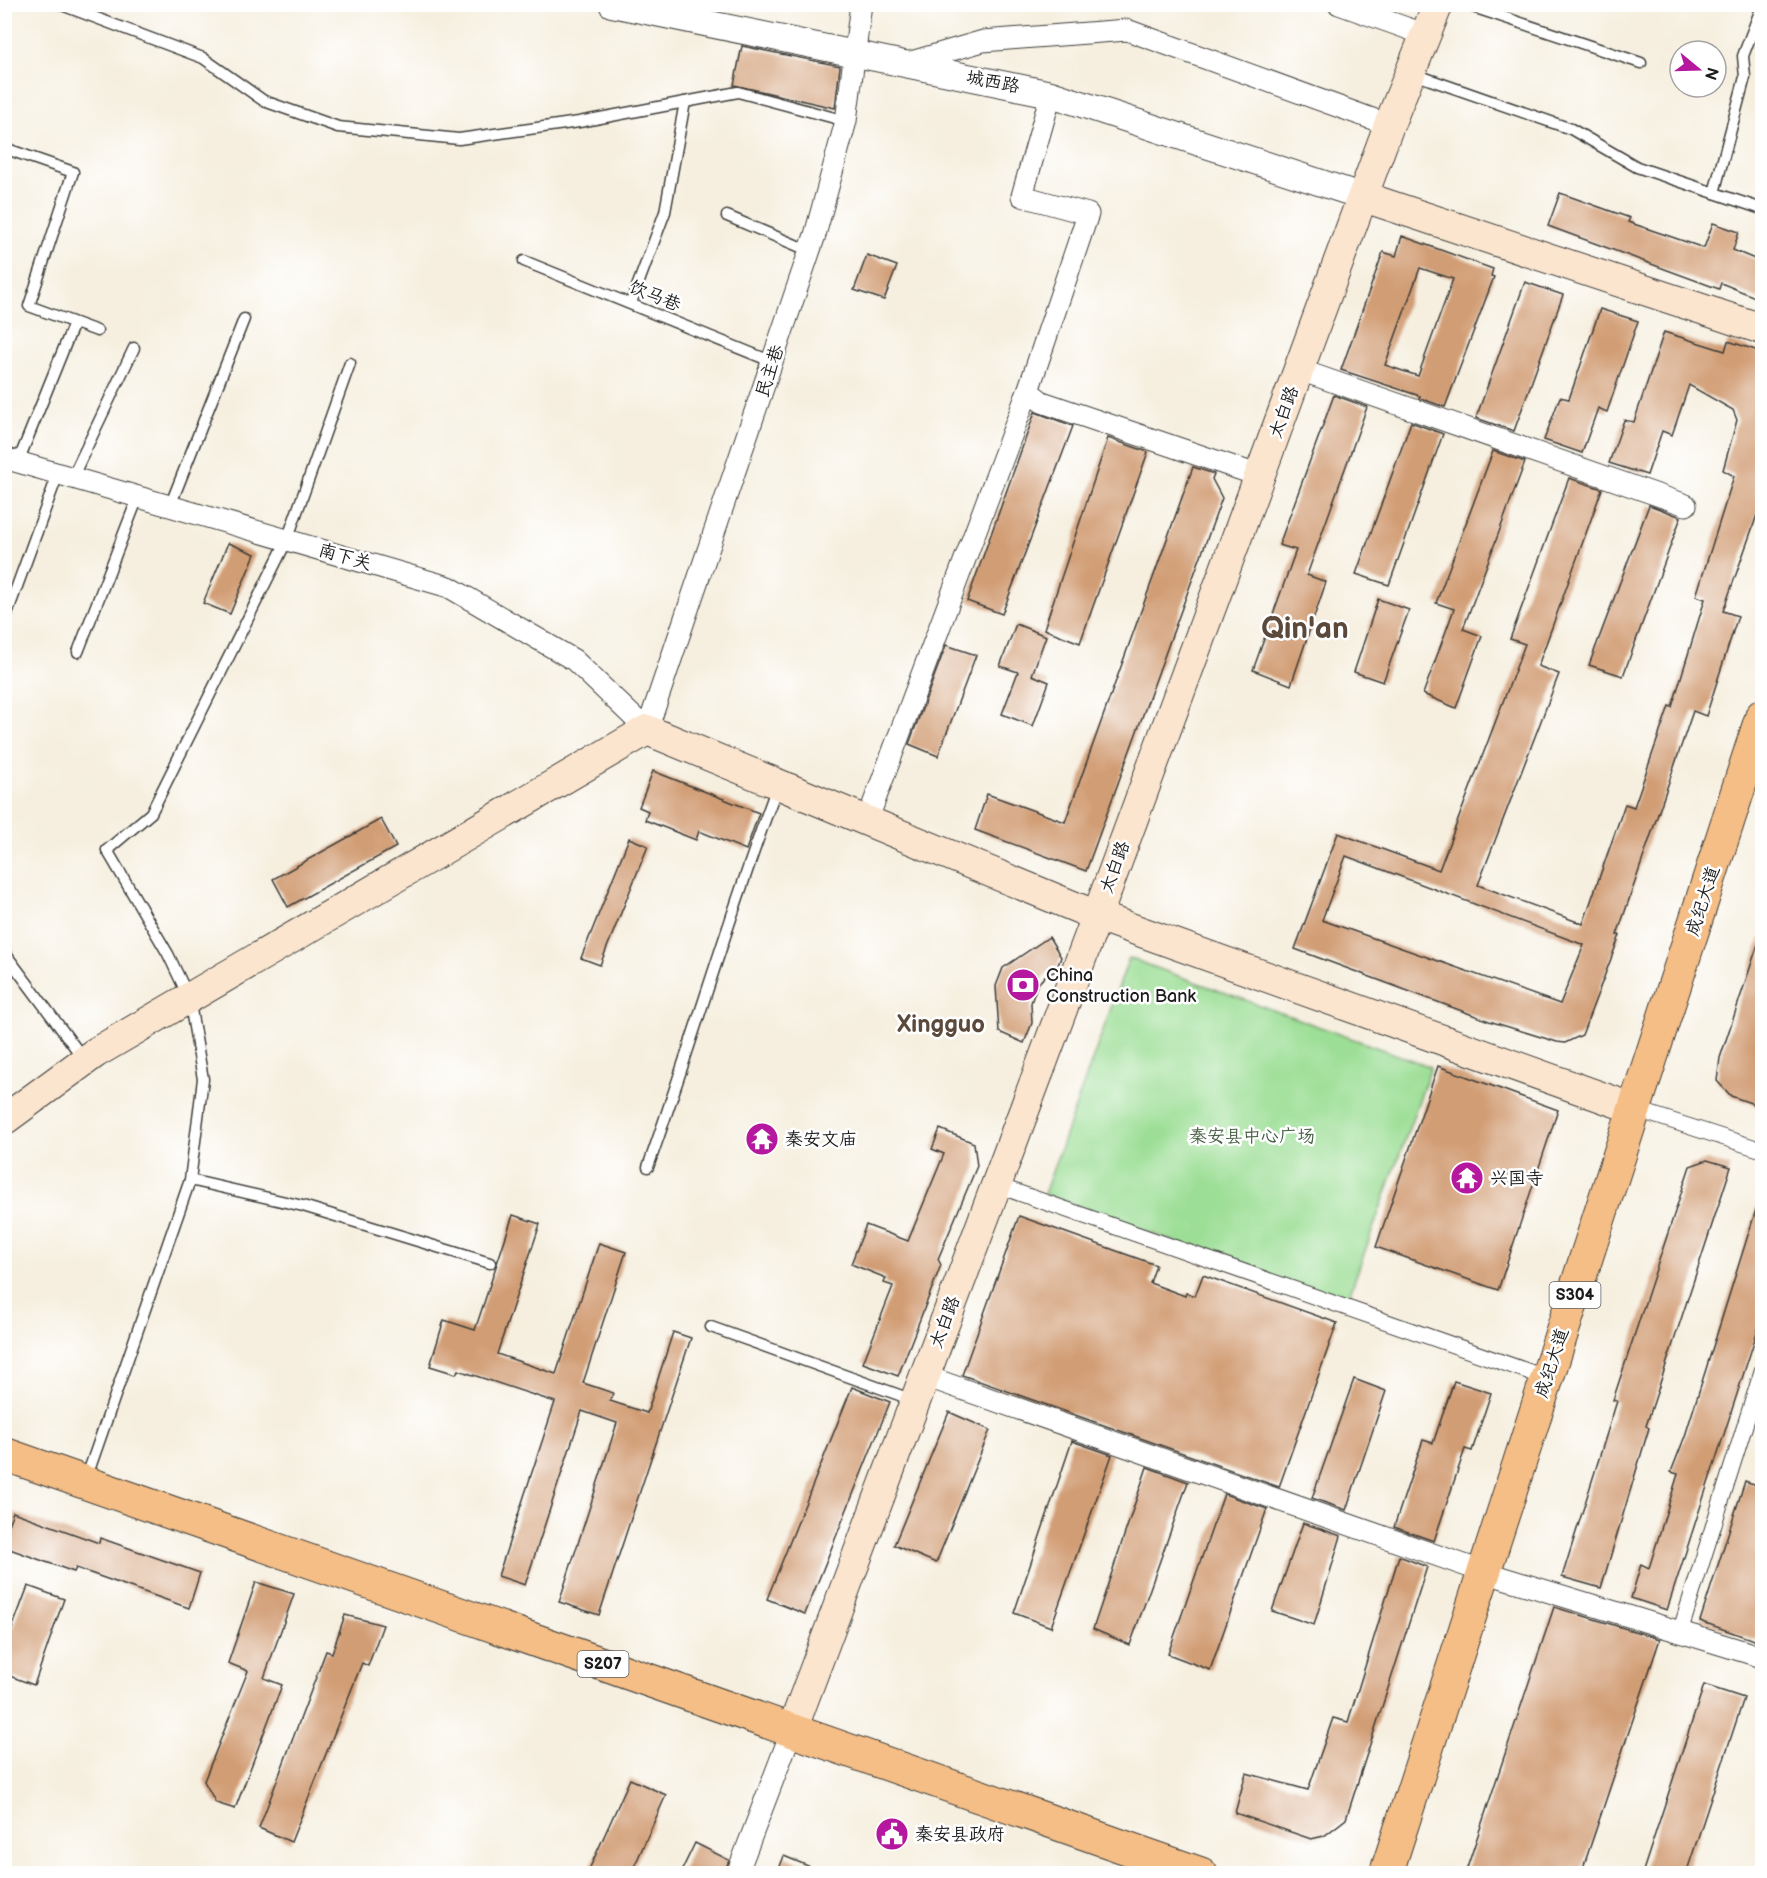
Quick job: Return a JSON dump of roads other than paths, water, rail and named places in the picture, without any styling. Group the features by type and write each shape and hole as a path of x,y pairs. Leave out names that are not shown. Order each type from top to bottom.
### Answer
{"main road":[{"name":"太白路","path":"792,1730 1097,916 1389,125 1438,4"},
{"path":"1364,197 1762,329"},
{"name":"成纪大道","path":"1386,1874 1762,716"},
{"path":"10,1111 85,1060 647,730 1097,916 1635,1109"},
{"name":"S207","path":"4,1454 1201,1874"}],"street":[{"name":"城西路","path":"612,4 1051,94 1364,197"},
{"name":"民主巷","path":"647,730 810,251 846,121 861,4"},
{"path":"1339,4 1426,34"},
{"path":"903,64 983,41 1127,30 1389,125"},
{"path":"867,821 1028,392 1088,214 1022,196 1051,94"},
{"path":"1300,370 1686,505"},
{"path":"1028,392 1042,402 1260,476"},
{"name":"南下关","path":"11,460 449,587 573,660 647,730"},
{"path":"1635,1109 1762,1150"},
{"path":"996,1185 1548,1378"},
{"path":"1680,1632 1762,1371"},
{"path":"920,1388 1484,1572 1762,1657"},
{"path":"737,1874 792,1730"}],"lane":[{"path":"59,4 203,58 264,101 338,127 459,139 579,122 738,92 846,121"},
{"path":"1464,4 1641,63"},
{"path":"1714,193 1745,77 1743,56 1762,6"},
{"path":"1411,72 1571,129 1637,167 1762,209"},
{"path":"631,303 665,212 685,102"},
{"path":"4,148 73,172 29,306 97,331"},
{"path":"727,216 810,251"},
{"name":"饮马巷","path":"524,261 773,362"},
{"path":"170,506 244,319"},
{"path":"11,460 74,323"},
{"path":"4,622 65,476 134,348"},
{"path":"85,1482 190,1180 203,1078 189,998 168,954 108,850 150,813 287,540 350,363"},
{"path":"78,652 138,497"},
{"path":"648,1167 743,878 778,784"},
{"path":"4,952 85,1060"},
{"path":"190,1180 303,1206 490,1263"},
{"path":"711,1327 920,1388"}],"place":[{"name":"China Construction Bank","path":"1023,985"},
{"name":"秦安文庙","path":"762,1139"},
{"name":"兴国寺","path":"1467,1178"},
{"name":"秦安县政府","path":"892,1834"}],"district":[{"name":"Qin'an","path":"1305,629"},
{"name":"Xingguo","path":"941,1024"}],"park label":[{"name":"秦安县中心广场","path":"1252,1136"}]}
